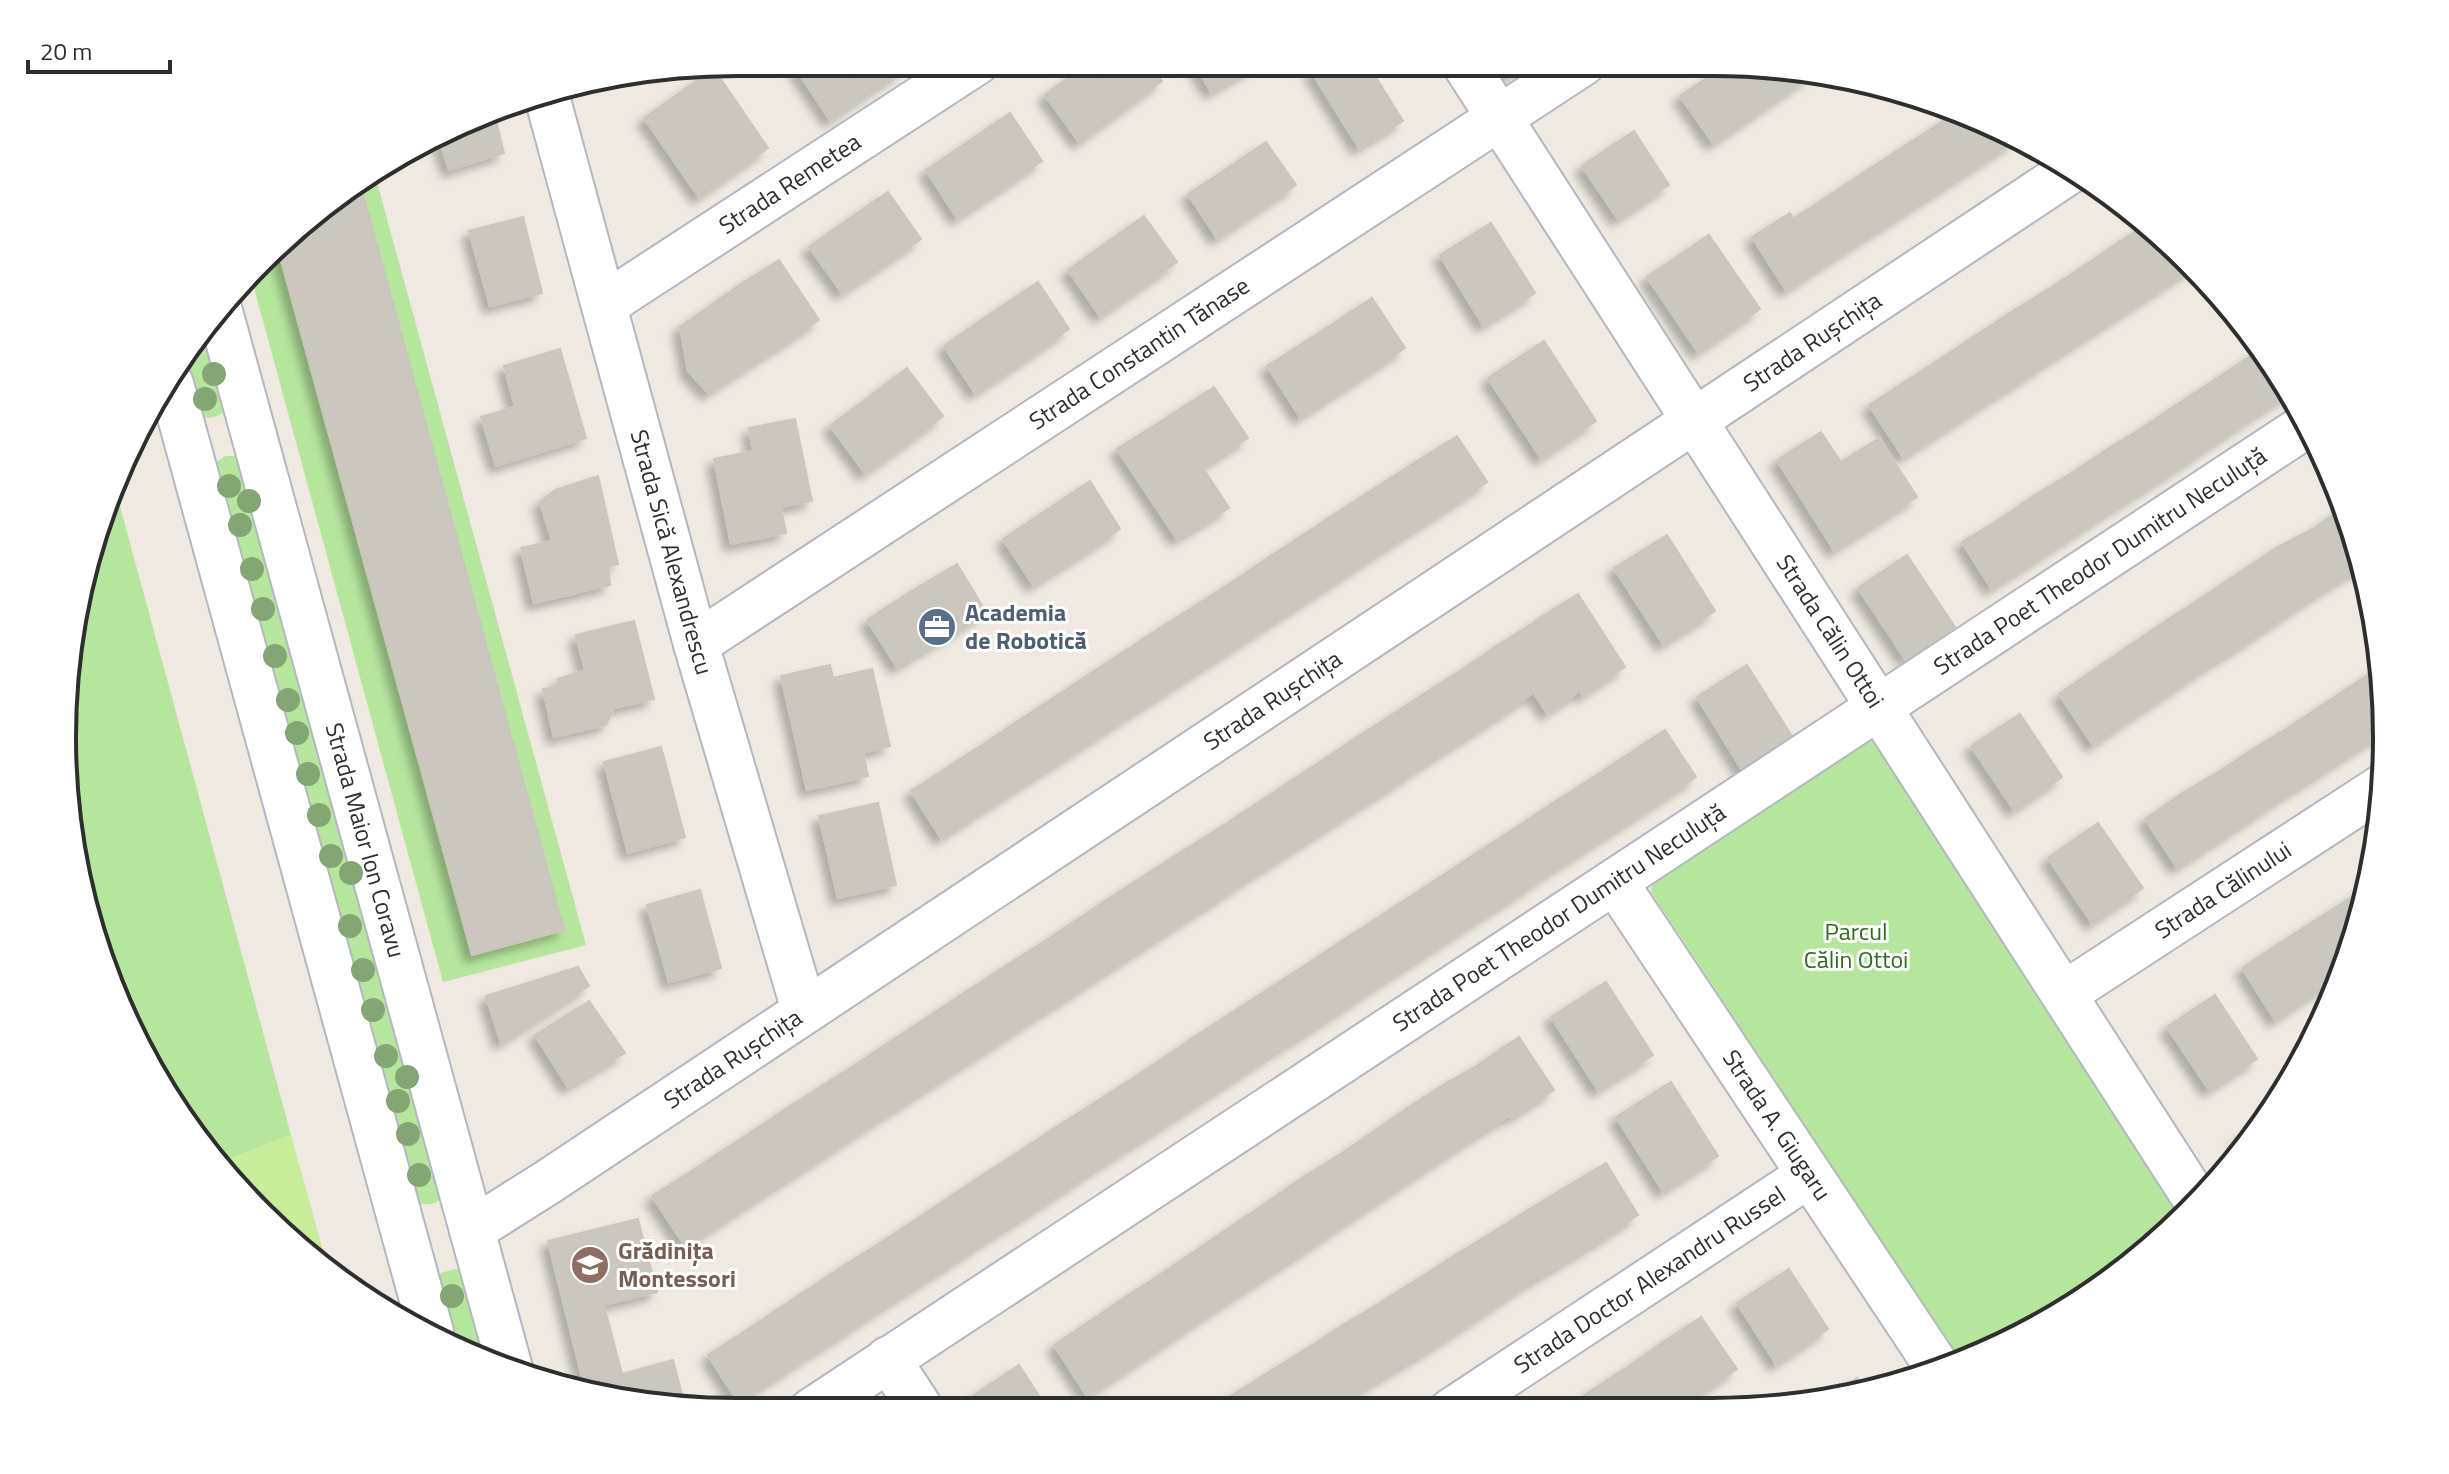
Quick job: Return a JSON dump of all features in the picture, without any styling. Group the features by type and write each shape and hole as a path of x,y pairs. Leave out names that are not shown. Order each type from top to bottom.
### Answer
{"street":[{"name":"Strada Remetea","path":"604,305 956,76"},
{"name":"Strada Călin Ottoi","path":"1472,76 2191,1192"},
{"name":"Strada Constantin Tănase","path":"696,644 1563,76"},
{"name":"Strada Sică Alexandrescu","path":"549,104 696,644 804,1010"},
{"name":"Strada Rușchița","path":"408,1249 472,1230 548,1182 2062,176"},
{"name":"Strada Maior Ion Coravu","path":"223,322 507,1356"},
{"path":"173,393 428,1321"},
{"path":"186,441 251,423"},
{"name":"Strada Poet Theodor Dumitru Neculuță","path":"830,1398 2297,431"},
{"name":"Strada Călinului","path":"2064,994 2370,795"},
{"name":"Strada A. Giugaru","path":"1615,882 1933,1360"},
{"name":"Strada Doctor Alexandru Russel","path":"1471,1398 1809,1175"},
{"path":"888,1359 914,1398"}],"green space":[{"path":"377,183 586,945 443,982 254,287 301,240"},
{"path":"213,336 228,407 218,416 198,417 183,376"},
{"path":"226,456 241,456 444,1194 431,1204 414,1202 212,464"},
{"path":"119,503 291,1135 229,1159 187,1104 144,1029 126,990 99,908 89,866 77,780 77,694 89,608"},
{"name":"Parcul Călin Ottoi","path":"1856,732 1889,736 2186,1197 2148,1234 2079,1287 2004,1330 1954,1352 1651,892 1654,864"},
{"path":"291,1135 323,1252 270,1204 229,1159"},
{"path":"456,1269 464,1271 490,1350 445,1330 435,1279 440,1273"}],"building":[{"path":"719,76 768,148 699,197 644,118 703,77"},
{"path":"801,76 851,76 865,96 830,120"},
{"path":"851,76 894,76 865,96"},
{"path":"1071,76 1096,76 1121,111 1079,142 1045,95"},
{"path":"1098,76 1158,76 1162,81 1121,111"},
{"path":"1202,76 1239,76 1211,92"},
{"path":"1314,76 1375,76 1403,121 1359,148"},
{"path":"1710,76 1737,77 1760,111 1713,143 1680,96"},
{"path":"1737,77 1801,82 1760,111"},
{"path":"1010,113 1042,161 1001,189 969,141"},
{"path":"1946,119 1965,126 1994,140 2001,150 1967,172 1937,125"},
{"path":"496,121 504,153 449,170 442,146"},
{"path":"1937,125 1967,172 1930,196 1900,149"},
{"path":"1634,131 1669,185 1618,219 1582,166"},
{"path":"1994,140 2007,146 2001,150"},
{"path":"969,141 1001,189 957,218 926,170"},
{"path":"1266,142 1296,185 1254,213 1225,170"},
{"path":"1900,149 1930,196 1893,220 1863,173"},
{"path":"1225,170 1254,213 1217,238 1188,194"},
{"path":"1863,173 1893,220 1863,239 1833,193"},
{"path":"888,192 921,239 883,265 850,218"},
{"path":"363,193 564,930 472,955 281,259"},
{"path":"1833,193 1863,239 1823,265 1793,219"},
{"path":"1790,213 1823,265 1786,290 1752,237"},
{"path":"1144,216 1177,262 1134,292 1102,246"},
{"path":"523,217 542,293 490,306 469,231"},
{"path":"850,218 883,265 842,293 809,247"},
{"path":"1491,223 1535,293 1483,325 1440,255"},
{"path":"2137,231 2183,274 2159,290 2125,238"},
{"path":"1709,235 1760,309 1698,352 1647,277"},
{"path":"2125,238 2159,290 2120,315 2087,264"},
{"path":"1102,246 1134,292 1100,316 1068,270"},
{"path":"779,260 819,320 781,345 741,284"},
{"path":"2087,264 2120,315 2085,338 2052,287"},
{"path":"1038,282 1069,329 1020,363 987,316"},
{"path":"741,284 781,345 708,393 688,371 680,327"},
{"path":"2052,287 2085,338 2049,361 2016,309"},
{"path":"1372,298 1405,348 1351,384 1319,333"},
{"path":"2016,309 2049,361 2018,382 1984,330"},
{"path":"987,316 1020,363 975,393 944,346"},
{"path":"1984,330 2018,382 1979,407 1945,356"},
{"path":"1319,333 1351,384 1300,417 1267,366"},
{"path":"1544,341 1596,421 1541,458 1488,378"},
{"path":"560,349 586,438 496,466 481,417 515,407 504,366"},
{"path":"1945,356 1979,407 1944,430 1911,378"},
{"path":"2251,356 2280,400 2245,422 2216,379"},
{"path":"907,368 943,416 903,446 868,398"},
{"path":"1911,378 1944,430 1903,457 1869,405"},
{"path":"2216,379 2245,422 2208,447 2179,403"},
{"path":"1214,387 1248,438 1203,467 1169,416"},
{"path":"868,398 903,446 865,473 830,426"},
{"path":"2179,403 2208,447 2174,470 2145,426"},
{"path":"1169,416 1229,508 1177,539 1117,449"},
{"path":"795,419 812,501 781,507 786,533 731,544 714,459 753,451 749,428"},
{"path":"2145,426 2174,470 2140,492 2111,447"},
{"path":"1821,432 1841,462 1879,438 1917,497 1834,550 1777,460"},
{"path":"1457,436 1487,482 1448,508 1417,461"},
{"path":"2111,447 2140,492 2102,516 2073,472"},
{"path":"1417,461 1448,508 1410,532 1380,485"},
{"path":"2073,472 2102,516 2064,541 2035,495"},
{"path":"598,476 618,564 608,566 610,585 534,603 521,548 552,541 540,502 555,490"},
{"path":"1090,481 1120,529 1079,556 1048,509"},
{"path":"1380,485 1410,532 1375,555 1344,508"},
{"path":"2035,495 2064,541 2029,564 2000,519"},
{"path":"1344,508 1375,555 1336,581 1306,533"},
{"path":"1048,509 1079,556 1033,585 1003,539"},
{"path":"2334,514 2352,573 2346,576 2314,528"},
{"path":"2000,519 2029,564 1991,588 1962,542"},
{"path":"2314,528 2346,576 2311,598 2276,548"},
{"path":"1306,533 1336,581 1299,605 1269,557"},
{"path":"1667,535 1715,611 1663,644 1614,568"},
{"path":"2276,548 2311,598 2274,623 2240,572"},
{"path":"1907,555 1955,627 1906,660 1858,588"},
{"path":"1269,557 1299,605 1267,626 1237,579"},
{"path":"957,564 986,612 940,641 910,592"},
{"path":"2240,572 2274,623 2237,648 2203,597"},
{"path":"1237,579 1267,626 1235,647 1204,600"},
{"path":"910,592 940,641 897,667 867,620"},
{"path":"1578,594 1625,667 1583,695 1535,621"},
{"path":"2203,597 2237,648 2206,667 2172,617"},
{"path":"1204,600 1235,647 1196,672 1166,624"},
{"path":"2172,617 2206,667 2167,694 2133,643"},
{"path":"634,621 654,699 614,708 606,725 554,737 543,689 557,687 558,679 585,670 576,635"},
{"path":"1535,622 1580,691 1547,713 1501,643"},
{"path":"1166,624 1196,672 1158,697 1128,649"},
{"path":"1501,643 1533,693 1502,714 1469,665"},
{"path":"2133,643 2167,694 2135,715 2101,665"},
{"path":"1128,649 1158,697 1125,718 1094,671"},
{"path":"830,665 833,678 872,669 890,746 863,753 868,776 807,790 781,676"},
{"path":"1469,665 1502,714 1465,738 1433,688"},
{"path":"1747,665 1798,746 1747,778 1697,697"},
{"path":"2101,665 2135,715 2093,745 2059,694"},
{"path":"1094,671 1125,718 1092,740 1061,693"},
{"path":"2370,674 2372,699 2360,680"},
{"path":"2360,680 2372,699 2373,739 2357,749 2327,702"},
{"path":"1433,688 1465,738 1427,762 1396,712"},
{"path":"1061,693 1092,740 1052,766 1021,719"},
{"path":"2327,702 2357,749 2319,774 2289,727"},
{"path":"1396,712 1427,762 1392,786 1359,736"},
{"path":"2020,714 2062,777 2014,810 1971,746"},
{"path":"1021,719 1052,766 1019,787 988,741"},
{"path":"2289,727 2319,774 2284,796 2253,749"},
{"path":"1665,730 1696,777 1658,802 1627,755"},
{"path":"1359,736 1392,786 1354,810 1323,760"},
{"path":"988,741 1019,787 982,811 951,765"},
{"path":"661,747 685,837 628,853 604,762"},
{"path":"2253,749 2284,796 2253,817 2223,769"},
{"path":"1627,755 1658,802 1623,825 1592,778"},
{"path":"1323,760 1354,810 1324,830 1292,780"},
{"path":"951,765 982,811 941,838 911,791"},
{"path":"2223,769 2253,817 2217,841 2184,792"},
{"path":"1592,778 1623,825 1587,848 1556,801"},
{"path":"1292,780 1324,830 1291,851 1259,802"},
{"path":"2184,792 2217,841 2177,867 2145,819"},
{"path":"1556,801 1587,848 1550,872 1520,825"},
{"path":"1259,802 1291,851 1252,876 1221,827"},
{"path":"878,803 896,885 838,898 819,816"},
{"path":"2098,823 2143,888 2092,923 2048,858"},
{"path":"1520,825 1550,872 1512,898 1481,850"},
{"path":"1221,827 1252,876 1218,899 1186,849"},
{"path":"1186,849 1218,899 1182,922 1150,872"},
{"path":"1481,850 1512,898 1479,919 1448,872"},
{"path":"1150,872 1182,922 1144,947 1111,897"},
{"path":"1448,872 1479,919 1441,944 1411,896"},
{"path":"700,890 721,968 669,982 647,905"},
{"path":"1411,896 1441,944 1410,964 1379,917"},
{"path":"1111,897 1144,947 1110,969 1078,919"},
{"path":"2350,898 2352,901 2338,948 2319,918"},
{"path":"1379,917 1410,964 1373,988 1343,940"},
{"path":"2319,918 2338,948 2324,987 2316,992 2283,941"},
{"path":"1078,919 1110,969 1074,993 1042,943"},
{"path":"1343,940 1373,988 1341,1010 1310,962"},
{"path":"2283,941 2316,992 2275,1020 2242,968"},
{"path":"1042,943 1074,993 1036,1017 1004,967"},
{"path":"1310,962 1341,1010 1304,1034 1273,986"},
{"path":"578,967 589,986 501,1043 486,996"},
{"path":"1004,967 1036,1017 1003,1039 970,989"},
{"path":"1606,982 1653,1055 1598,1090 1551,1017"},
{"path":"1273,986 1304,1034 1267,1057 1236,1010"},
{"path":"970,989 1003,1039 969,1061 937,1011"},
{"path":"2215,995 2257,1059 2209,1090 2167,1027"},
{"path":"589,1001 625,1053 568,1087 535,1035"},
{"path":"1236,1010 1267,1057 1231,1081 1200,1033"},
{"path":"937,1011 969,1061 929,1087 897,1037"},
{"path":"1200,1033 1231,1081 1199,1102 1168,1055"},
{"path":"897,1037 929,1087 890,1112 858,1063"},
{"path":"1519,1037 1554,1090 1512,1117 1478,1065"},
{"path":"1168,1055 1199,1102 1161,1127 1130,1080"},
{"path":"858,1063 890,1112 861,1131 828,1082"},
{"path":"1478,1065 1511,1115 1477,1135 1443,1085"},
{"path":"1130,1080 1161,1127 1128,1148 1097,1101"},
{"path":"828,1082 861,1131 828,1153 795,1103"},
{"path":"1671,1082 1718,1156 1663,1191 1616,1117"},
{"path":"1443,1085 1477,1135 1439,1160 1406,1109"},
{"path":"1097,1101 1128,1148 1089,1173 1058,1126"},
{"path":"795,1103 828,1153 788,1179 756,1129"},
{"path":"1406,1109 1439,1160 1409,1180 1376,1130"},
{"path":"1058,1126 1089,1173 1055,1196 1023,1149"},
{"path":"756,1129 788,1179 753,1201 722,1151"},
{"path":"1376,1130 1409,1180 1375,1203 1342,1153"},
{"path":"1023,1149 1055,1196 1015,1222 984,1174"},
{"path":"722,1151 753,1201 719,1224 687,1174"},
{"path":"1342,1153 1375,1203 1339,1227 1305,1176"},
{"path":"1606,1163 1638,1215 1602,1239 1569,1185"},
{"path":"687,1174 719,1224 685,1246 652,1196"},
{"path":"984,1174 1015,1222 985,1241 954,1194"},
{"path":"1305,1176 1339,1227 1301,1253 1266,1203"},
{"path":"1569,1185 1602,1239 1566,1261 1533,1207"},
{"path":"954,1194 985,1241 949,1265 918,1218"},
{"path":"1266,1203 1301,1253 1263,1278 1229,1228"},
{"path":"1533,1207 1566,1261 1525,1285 1493,1232"},
{"path":"918,1218 949,1265 913,1288 883,1241"},
{"path":"638,1219 657,1292 604,1305 622,1374 673,1360 682,1396 582,1379 548,1241"},
{"path":"1229,1228 1263,1278 1231,1299 1198,1249"},
{"path":"1493,1232 1525,1285 1493,1307 1460,1252"},
{"path":"883,1241 913,1288 874,1313 843,1266"},
{"path":"1198,1249 1231,1299 1198,1321 1164,1272"},
{"path":"1460,1252 1493,1307 1456,1332 1421,1277"},
{"path":"843,1266 874,1313 837,1338 807,1290"},
{"path":"1789,1269 1828,1329 1776,1364 1737,1303"},
{"path":"1164,1272 1198,1321 1163,1345 1130,1294"},
{"path":"1421,1277 1456,1332 1418,1356 1383,1301"},
{"path":"807,1290 837,1338 805,1358 775,1311"},
{"path":"1130,1294 1163,1345 1126,1370 1093,1319"},
{"path":"1383,1301 1418,1356 1381,1378 1346,1323"},
{"path":"775,1311 805,1358 780,1375 750,1328"},
{"path":"1701,1317 1737,1369 1698,1395 1663,1342"},
{"path":"1093,1319 1126,1370 1087,1396 1054,1345"},
{"path":"1346,1323 1381,1378 1350,1398 1343,1398 1311,1346"},
{"path":"750,1328 780,1375 744,1398 735,1398 708,1355"},
{"path":"1663,1342 1698,1395 1694,1398 1650,1398 1629,1366"},
{"path":"1311,1346 1343,1398 1296,1398 1277,1367"},
{"path":"1019,1365 1041,1398 970,1398"},
{"path":"1629,1366 1650,1398 1597,1398 1592,1390"},
{"path":"1277,1367 1296,1398 1247,1398 1242,1389"},
{"path":"1242,1389 1247,1398 1228,1398"},
{"path":"1592,1390 1597,1398 1581,1398"}],"place":[{"name":"Academia de Robotică","path":"937,627"},
{"name":"Grădinița Montessori","path":"590,1265"}]}
